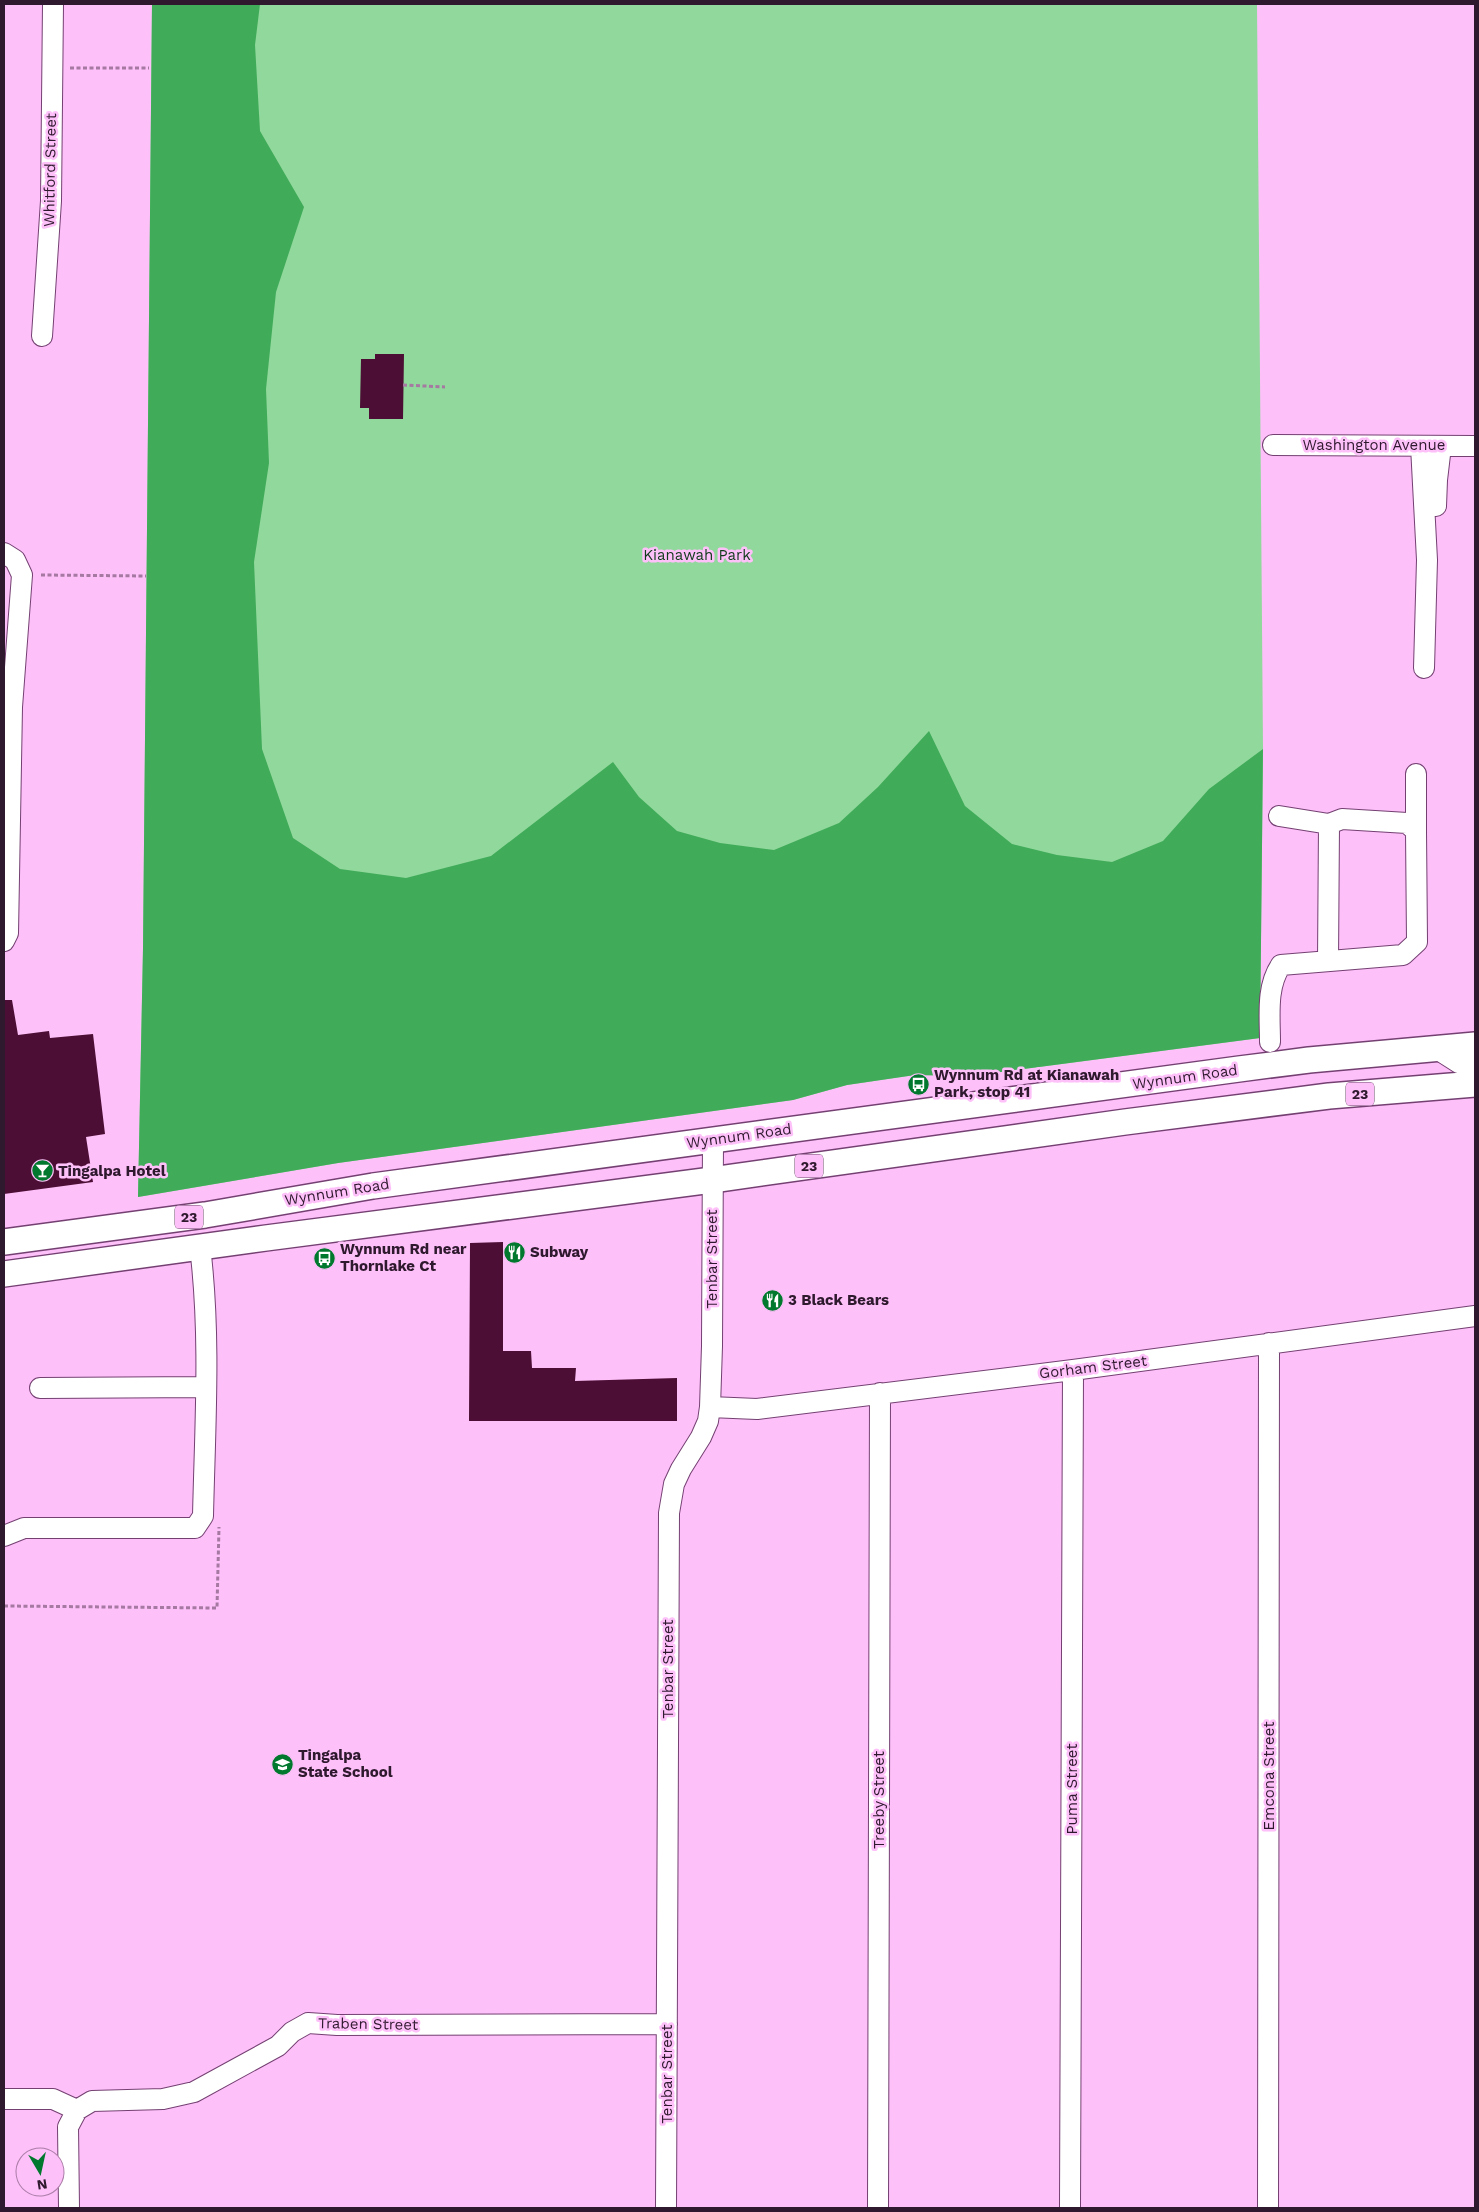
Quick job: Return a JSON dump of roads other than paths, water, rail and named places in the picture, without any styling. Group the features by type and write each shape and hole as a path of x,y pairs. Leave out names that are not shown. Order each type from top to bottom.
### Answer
{"main road":[{"name":"Wynnum Road","path":"4,1242 205,1215 382,1184 1300,1061 1475,1045"},
{"name":"23","path":"4,1274 712,1180 1125,1122 1329,1096 1475,1084"},
{"path":"1093,1090 1095,1107 1125,1122"}],"street":[{"name":"Whitford Street","path":"42,336 50,201 52,4"},
{"name":"Washington Avenue","path":"1273,445 1475,446"},
{"path":"1421,446 1427,560 1429,666 1437,480 1441,446"},
{"path":"4,553 15,560 22,575 12,707 8,933 4,941"},
{"path":"1270,1042 1270,1007 1274,976 1281,965 1403,955 1417,942 1416,774"},
{"path":"1279,816 1329,824 1342,819 1406,823 1416,832"},
{"path":"1328,961 1329,824"},
{"path":"1437,1049 1459,1062 1471,1066 1475,1076"},
{"name":"Tenbar Street","path":"666,2208 669,1513 674,1484 701,1437 710,1408 713,1140"},
{"path":"4,1536 24,1528 195,1528 203,1516 206,1387 205,1288 200,1247"},
{"name":"Gorham Street","path":"710,1408 757,1409 1073,1370 1475,1316"},
{"name":"Emcona Street","path":"1268,2208 1269,1344"},
{"name":"Puma Street","path":"1070,2208 1073,1370"},
{"path":"40,1388 206,1387"},
{"name":"Treeby Street","path":"878,2208 880,1393"},
{"name":"Traben Street","path":"77,2110 92,2102 163,2099 194,2092 278,2046 292,2032 308,2022 337,2025 667,2024"},
{"path":"4,2099 53,2099 77,2110 68,2127 68,2208"}],"place":[{"name":"Wynnum Rd at Kianawah Park, stop 41","path":"918,1084"},
{"name":"Tingalpa Hotel","path":"42,1171"},
{"name":"Subway","path":"514,1252"},
{"name":"Wynnum Rd near Thornlake Ct","path":"324,1258"},
{"name":"3 Black Bears","path":"772,1300"},
{"name":"Tingalpa State School","path":"282,1764"}],"park label":[{"name":"Kianawah Park","path":"697,555"}]}
